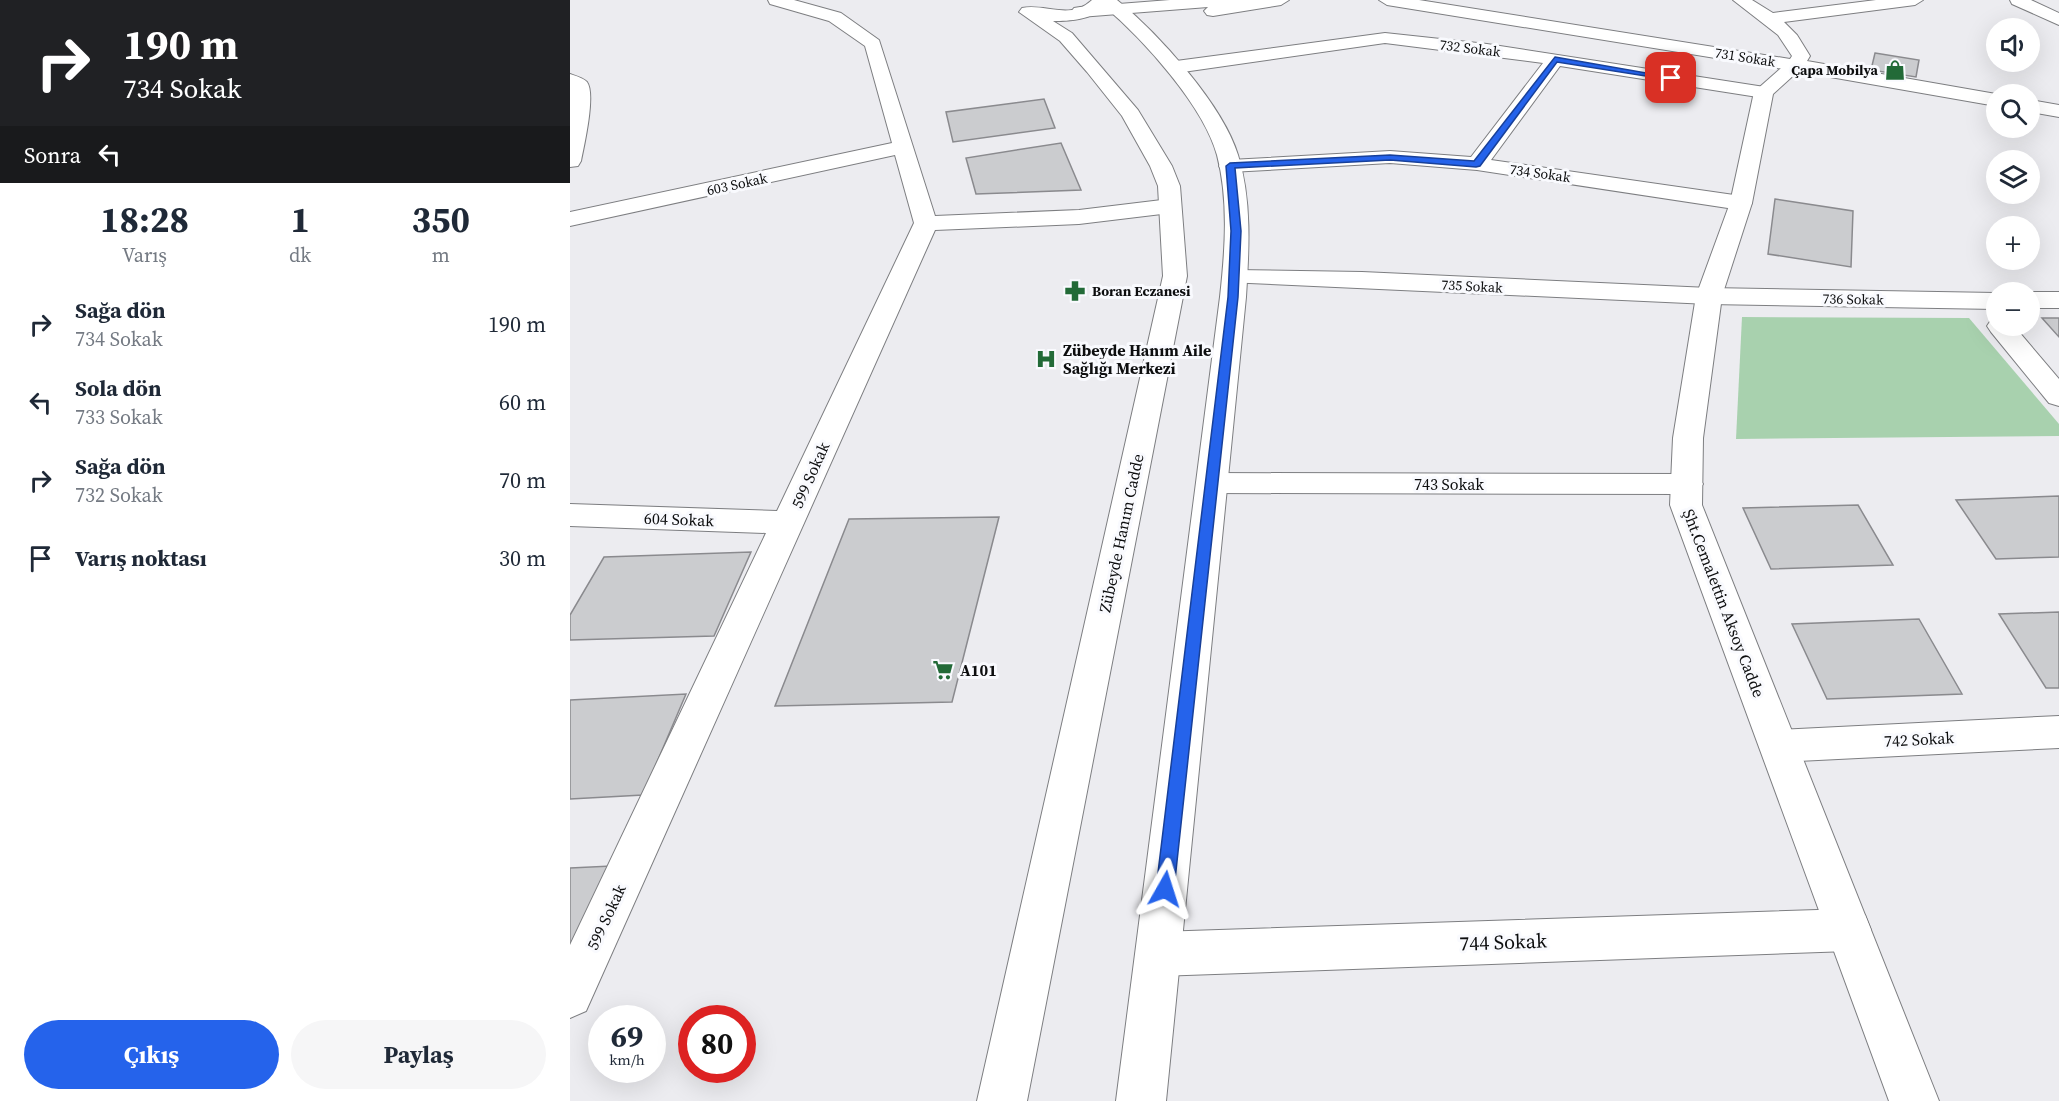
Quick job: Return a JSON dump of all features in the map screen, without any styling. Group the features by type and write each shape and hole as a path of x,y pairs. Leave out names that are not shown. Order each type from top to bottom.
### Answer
{"main road":[{"path":"776,0 835,17 873,44 926,223 1061,220 1115,215 1170,206"},
{"path":"1020,4 1053,15 1101,5 1236,0"},
{"path":"1144,33 1156,23 1281,0"},
{"name":"731 Sokak","path":"1387,0 1796,65 1986,98"},
{"path":"1483,0 1521,23"},
{"path":"1741,0 1769,19 1796,42 1801,56 1796,65 1764,92"},
{"path":"1769,19 1839,5 1916,0"},
{"path":"2018,0 2059,20"},
{"name":"Zübeyde Hanım Cadde","path":"1002,1101 1175,276 1169,186 1161,166 1131,114 1066,37 1020,4"},
{"path":"1101,5 1144,33 1176,67 1218,127 1230,166 1236,231 1235,277 1141,1101"},
{"path":"1476,164 1546,58 1558,28"},
{"name":"732 Sokak","path":"1176,67 1385,38 1546,58 1764,92"},
{"path":"570,80 579,85 580,114 570,161"},
{"name":"Şht.Cemalettin Aksoy Cadde","path":"1764,92 1742,203 1709,296 1688,438 1686,505 1914,1101"},
{"path":"2040,108 2059,111"},
{"name":"603 Sokak","path":"570,219 903,147"},
{"name":"734 Sokak","path":"1230,166 1390,158 1476,164 1742,203"},
{"name":"599 Sokak","path":"570,995 926,223"},
{"name":"735 Sokak","path":"1235,277 1362,280 1709,296"},
{"name":"736 Sokak","path":"1709,296 1986,308"},
{"path":"2040,300 2059,300"},
{"path":"2008,336 2059,397"},
{"name":"743 Sokak","path":"1212,483 1687,484"},
{"name":"604 Sokak","path":"570,515 789,523"},
{"name":"742 Sokak","path":"1778,746 2059,732"},
{"name":"744 Sokak","path":"1158,954 1849,930"}],"green space":[{"path":"1742,317 1969,318 2059,424 2059,436 1736,439"}],"building":[{"path":"1875,53 1919,60 1916,77 1871,70"},
{"path":"1044,99 1055,128 953,142 946,112"},
{"path":"1061,143 1081,190 976,194 966,158"},
{"path":"1775,199 1853,211 1851,267 1768,254"},
{"path":"2042,318 2059,318 2059,337"},
{"path":"2059,496 2059,557 1996,559 1956,500"},
{"path":"1858,505 1893,565 1771,569 1743,508"},
{"path":"999,517 952,702 775,706 849,519"},
{"path":"751,552 714,636 570,640 570,615 604,557"},
{"path":"2059,612 2059,688 2046,688 1999,614"},
{"path":"1919,619 1962,694 1827,699 1792,624"},
{"path":"686,694 643,795 570,799 570,700"},
{"path":"611,866 570,962 570,868"}],"place":[{"name":"Çapa Mobilya","path":"1895,70"},
{"name":"Boran Eczanesi","path":"1075,291"},
{"name":"Zübeyde Hanım Aile Sağlığı Merkezi","path":"1046,359"},
{"name":"A101","path":"943,670"}],"route":[{"path":"1165,889 1235,277 1236,231 1230,166 1390,158 1476,164 1555,60 1671,78"}]}
